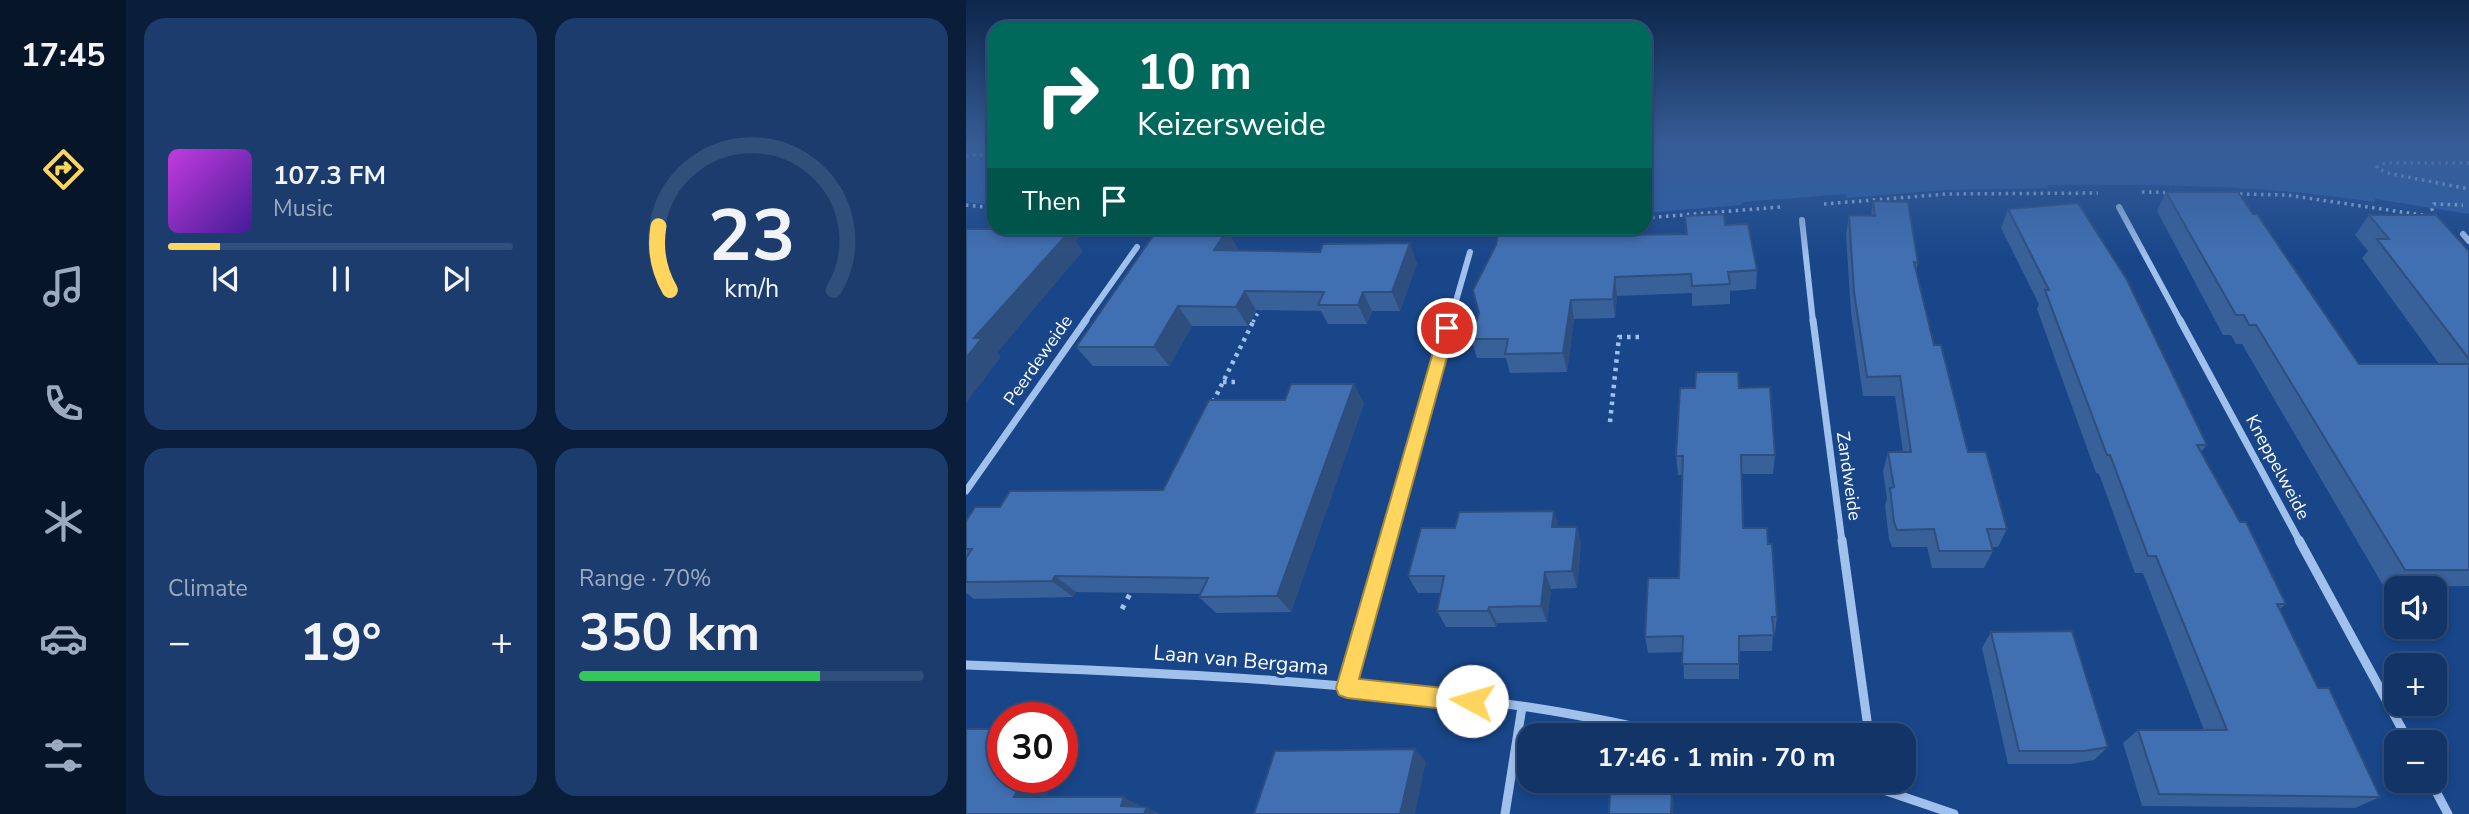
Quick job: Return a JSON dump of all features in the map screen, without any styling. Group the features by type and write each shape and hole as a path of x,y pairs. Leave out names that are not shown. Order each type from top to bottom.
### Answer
{"street":[{"name":"Kneppelweide","path":"2119,207 2402,730"},
{"name":"Zandweide","path":"1802,220 1814,334 1867,723"},
{"path":"2463,234 2469,241"},
{"name":"Peerdeweide","path":"966,491 1137,247"},
{"path":"1347,688 1470,252"},
{"name":"Laan van Bergama","path":"966,664 1112,669 1347,688 1522,707 1611,723"},
{"path":"1505,814 1522,707"},
{"path":"1900,793 1954,814"},
{"path":"2437,793 2448,814"}],"path":[{"path":"2438,183 2469,189"},
{"path":"2139,192 2223,191 2287,195 2436,217 2432,209 2434,204 2469,205"},
{"path":"1812,205 1947,194 2111,192"},
{"path":"966,205 987,207"},
{"path":"1652,217 1785,207"},
{"path":"1222,407 1211,407 1267,295"},
{"path":"1610,422 1619,337 1642,337"},
{"path":"1223,382 1237,382"},
{"path":"1122,609 1134,586"}],"shaded area":[{"path":"966,183 987,183 987,204 966,202"},
{"path":"1652,183 2469,183 2469,214 2375,199 2374,202 2292,192 2170,185 2047,185 2048,188 1944,190 1847,198 1845,194 1743,202 1741,205 1652,212"}],"building":[{"path":"2166,192 2238,192 2253,214 2257,214 2359,364 2469,364 2469,570 2405,570 2256,325 2249,325 2244,315 2236,315"},
{"path":"1873,201 1908,202 1918,263 1914,262 1934,345 1941,345 1968,452 1986,452 2007,529 1987,529 1993,551 1939,551 1934,529 1897,530 1894,522 1890,488 1894,487 1888,452 1911,452 1900,376 1867,377 1854,292 1849,215 1875,216"},
{"path":"2078,203 2126,278 2207,445 2197,445 2240,522 2246,522 2286,604 2277,604 2318,688 2329,688 2380,797 2159,794 2138,730 2227,730 2156,556 2148,556 2110,455 2107,455 2045,290 2049,290 2008,209"},
{"path":"1724,214 1725,225 1748,224 1757,270 1728,272 1730,284 1692,286 1691,274 1615,277 1613,299 1571,300 1563,353 1505,354 1508,339 1471,339 1479,313 1473,290 1498,235 1687,234 1685,216"},
{"path":"2369,215 2436,215 2469,251 2469,359 2377,239 2389,239"},
{"path":"966,229 987,229 987,235 1066,235 974,338 982,338 966,358"},
{"path":"1154,235 1224,235 1214,250 1320,252 1323,244 1410,243 1392,292 1363,292 1358,305 1318,305 1324,292 1245,291 1236,307 1178,306 1154,347 1076,347"},
{"path":"1696,372 1738,372 1739,388 1770,387 1775,455 1741,455 1743,528 1767,528 1768,544 1772,544 1777,617 1772,617 1774,635 1739,636 1739,664 1682,664 1683,636 1645,637 1648,578 1679,578 1683,456 1676,456 1680,388 1695,388"},
{"path":"1291,384 1354,384 1277,596 1199,597 1208,578 1055,576 1052,581 966,582 966,558 972,549 966,549 966,521 975,507 1000,507 1010,491 1163,490 1209,400 1285,400"},
{"path":"1554,511 1552,527 1577,527 1572,571 1545,572 1541,606 1489,607 1488,611 1437,611 1444,576 1408,576 1421,528 1455,528 1459,512"},
{"path":"2072,631 2108,747 2084,751 2019,751 1991,632"},
{"path":"966,729 987,729 987,793 1016,793 1014,797 1124,797 1121,806 1147,807 1144,814 966,814"},
{"path":"1415,749 1400,814 1254,814 1275,751"},
{"path":"1610,793 1672,793 1671,814 1609,814"}],"route":[{"path":"1447,328 1347,688 1472,701"}]}
